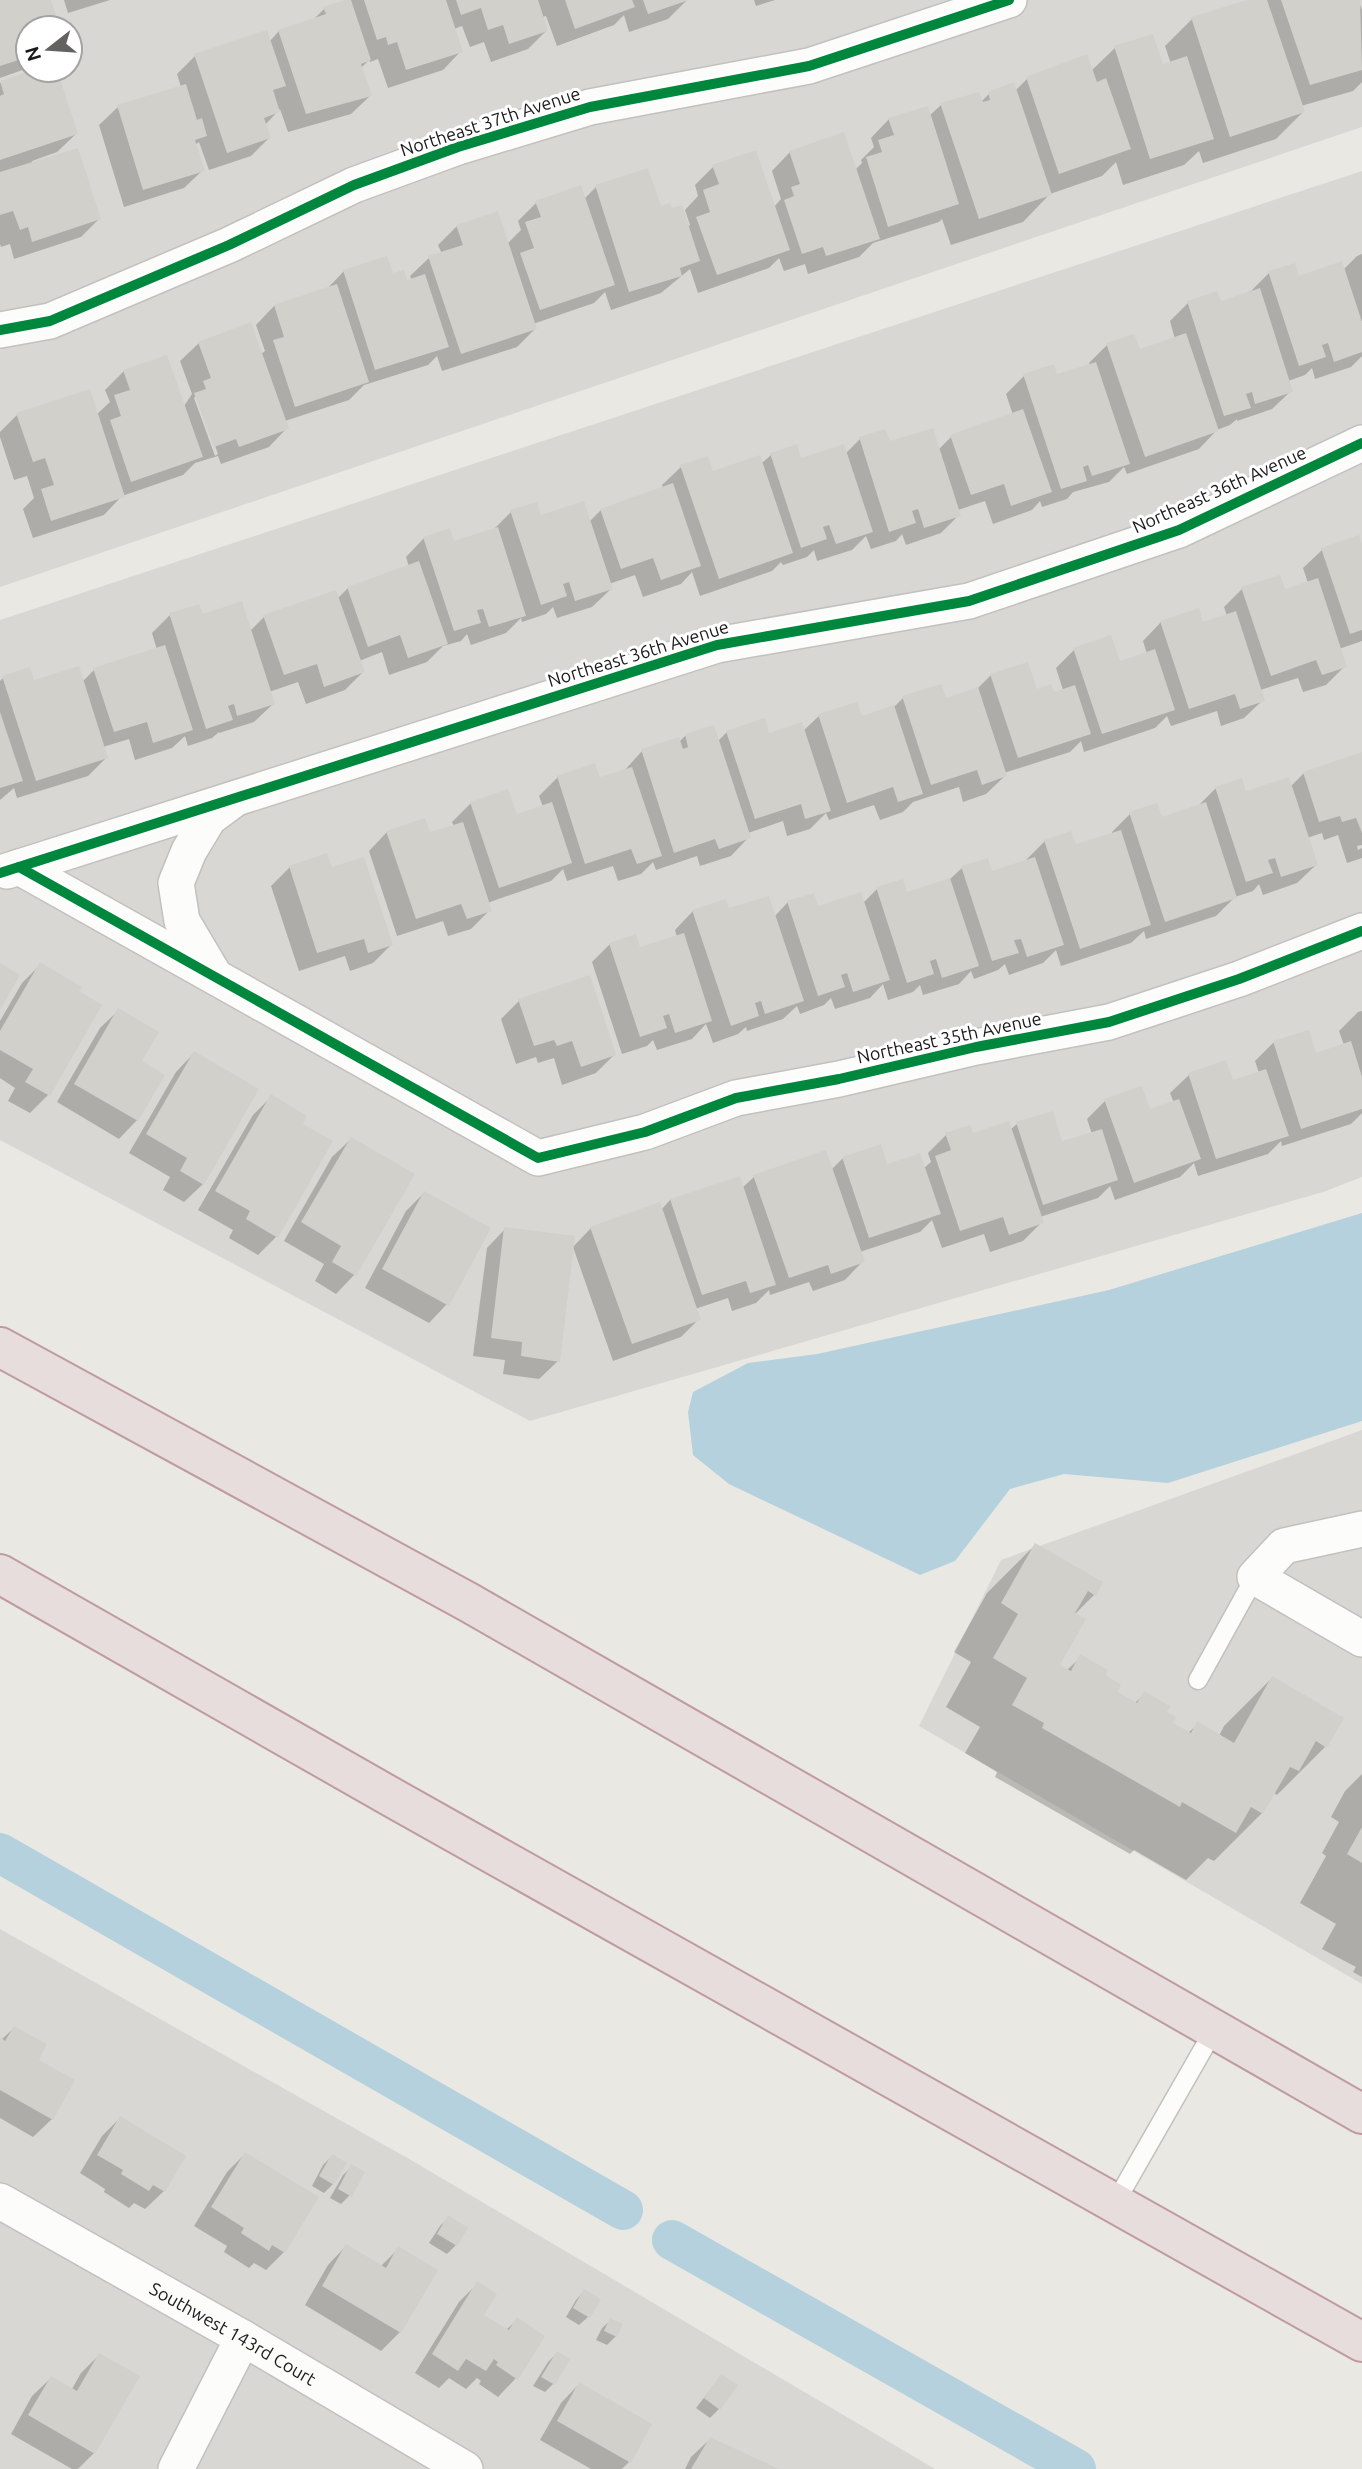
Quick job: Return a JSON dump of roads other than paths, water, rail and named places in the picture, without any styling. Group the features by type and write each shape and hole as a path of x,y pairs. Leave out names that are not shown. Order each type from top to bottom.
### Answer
{"highway":[{"path":"0,1347 468,1602 1362,2114"},
{"path":"0,1574 1362,2342"}],"street":[{"name":"Northeast 37th Avenue","path":"0,330 50,321 229,245 354,185 458,147 590,107 809,66 1009,0"},
{"name":"Northeast 36th Avenue","path":"10,870 717,645 969,601 1180,530 1362,443"},
{"path":"214,975 182,921 176,883 189,851 209,818 237,798"},
{"path":"10,870 214,975"},
{"name":"Northeast 35th Avenue","path":"214,975 538,1158 645,1132 737,1098 1109,1021 1239,979 1362,930"},
{"path":"1362,1529 1284,1546 1255,1577 1362,1639"},
{"name":"Southwest 143rd Court","path":"0,2201 243,2338 465,2469"},
{"path":"176,2469 243,2338"}],"lane":[{"path":"1198,1680 1255,1577"},
{"path":"1115,2203 1214,2030"}],"water":[{"path":"1362,1213 1362,1421 1168,1483 1064,1474 1010,1489 955,1561 920,1575 729,1484 693,1455 688,1412 693,1392 748,1363 817,1354 1109,1290"}],"waterway":[{"path":"0,1853 623,2210"},
{"path":"672,2240 1076,2469"}]}
